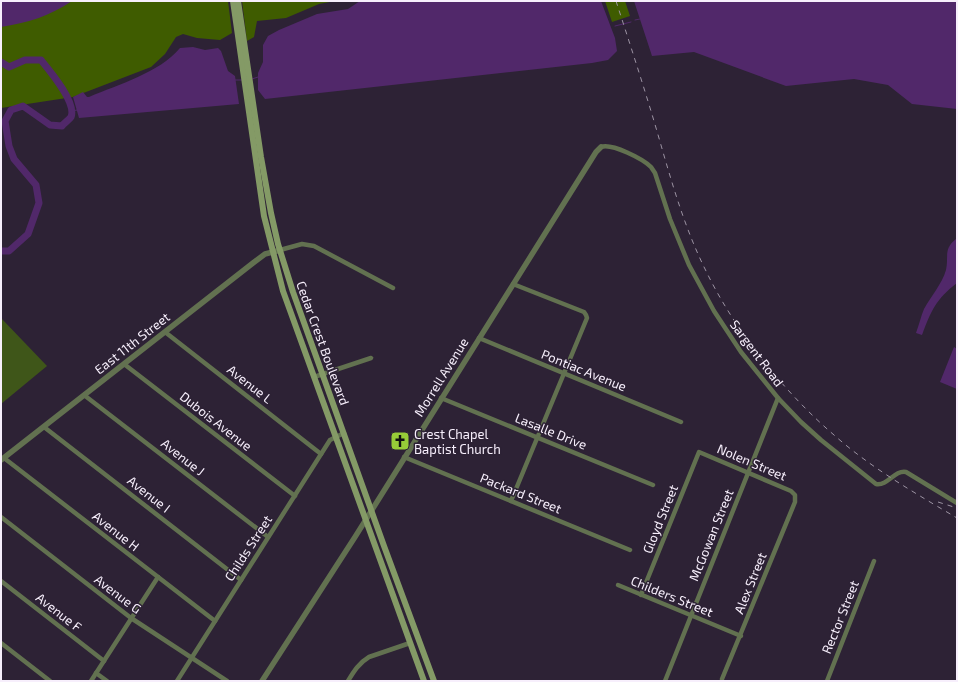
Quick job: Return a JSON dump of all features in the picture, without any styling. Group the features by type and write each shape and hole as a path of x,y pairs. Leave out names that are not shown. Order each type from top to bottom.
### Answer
{"main road":[{"name":"Cedar Crest Boulevard","path":"233,1 258,157 280,250 293,292 434,681"},
{"name":"Cedar Crest Boulevard","path":"238,1 264,216 272,252 314,377 424,681"},
{"path":"410,643 418,640"}],"street":[{"name":"Sargent Road","path":"601,147 610,146 642,160 651,167 680,244 714,311 741,352 778,398 821,440 873,482 880,484 898,473 906,472 957,503"},
{"name":"Morrell Avenue","path":"262,681 596,152 601,147"},
{"path":"280,250 302,244 314,246 393,288"},
{"name":"East 11th Street","path":"3,459 253,263 265,254 280,250"},
{"path":"511,501 586,318 584,312 513,284"},
{"name":"Avenue L","path":"165,332 321,454"},
{"name":"Pontiac Avenue","path":"479,338 681,422"},
{"path":"314,377 371,358"},
{"name":"Dubois Avenue","path":"124,364 295,496"},
{"name":"Avenue J","path":"84,395 268,537"},
{"name":"Lasalle Drive","path":"441,398 652,485"},
{"name":"McGowan Street","path":"665,681 778,398"},
{"name":"Avenue I","path":"44,427 241,580"},
{"path":"335,436 344,433"},
{"name":"Childs Street","path":"177,681 330,440 335,436"},
{"name":"Nolen Street","path":"699,452 791,491 795,495"},
{"name":"Gloyd Street","path":"641,594 699,452"},
{"name":"Packard Street","path":"404,457 630,550"},
{"name":"Avenue H","path":"3,459 215,621"},
{"name":"Alex Street","path":"722,679 795,502 795,495"},
{"name":"Avenue G","path":"1,517 131,618 227,681"},
{"name":"Rector Street","path":"827,681 874,561"},
{"path":"90,681 158,577"},
{"name":"Avenue F","path":"1,581 104,661"},
{"name":"Childers Street","path":"618,585 741,636"},
{"path":"348,681 364,660 410,643"},
{"path":"1,644 50,681"},
{"path":"96,674 107,681"}],"green space":[{"path":"50,1 228,1 232,33 220,40 197,38 183,34 176,37 165,54 151,67 73,97 1,108 1,27 14,18"},
{"path":"242,1 335,1 319,4 286,18 257,21 254,37 247,41"},
{"path":"605,1 625,1 630,16 612,22"},
{"path":"1,318 47,366 1,404"}],"shaded area":[{"path":"72,1 55,11 38,18 1,27 1,2"},
{"path":"360,1 601,1 615,38 617,51 608,60 592,63 265,99 258,90 258,73 263,62 263,45 268,36 317,14 348,9"},
{"path":"634,1 957,1 957,109 912,104 888,85 854,79 786,86 694,52 652,56"},
{"path":"193,47 205,50 218,48 221,51 228,71 235,76 239,104 79,118 73,97 83,92 87,97 89,97 138,77 161,64 180,48"},
{"path":"956,239 957,283 939,300 928,319 922,335 916,333 924,309 939,285 946,270 949,246"},
{"path":"954,347 957,349 957,389 940,382"}],"waterway":[{"path":"635,20 640,19"},
{"path":"615,26 631,22"},
{"path":"1,62 9,67 25,60 41,60 62,87 72,111 71,117 62,126 50,125 23,106 11,110 5,121 9,146 14,159 36,185 39,203 28,234 9,251 1,251"},
{"path":"252,79 258,77"},
{"path":"235,80 242,80"},
{"path":"72,111 77,110"}],"railway":[{"path":"616,1 683,216 697,253 731,316 779,380 797,400 834,435 878,469 957,518"},
{"path":"938,502 957,508"}],"place":[{"name":"Crest Chapel Baptist Church","path":"400,441"}]}
